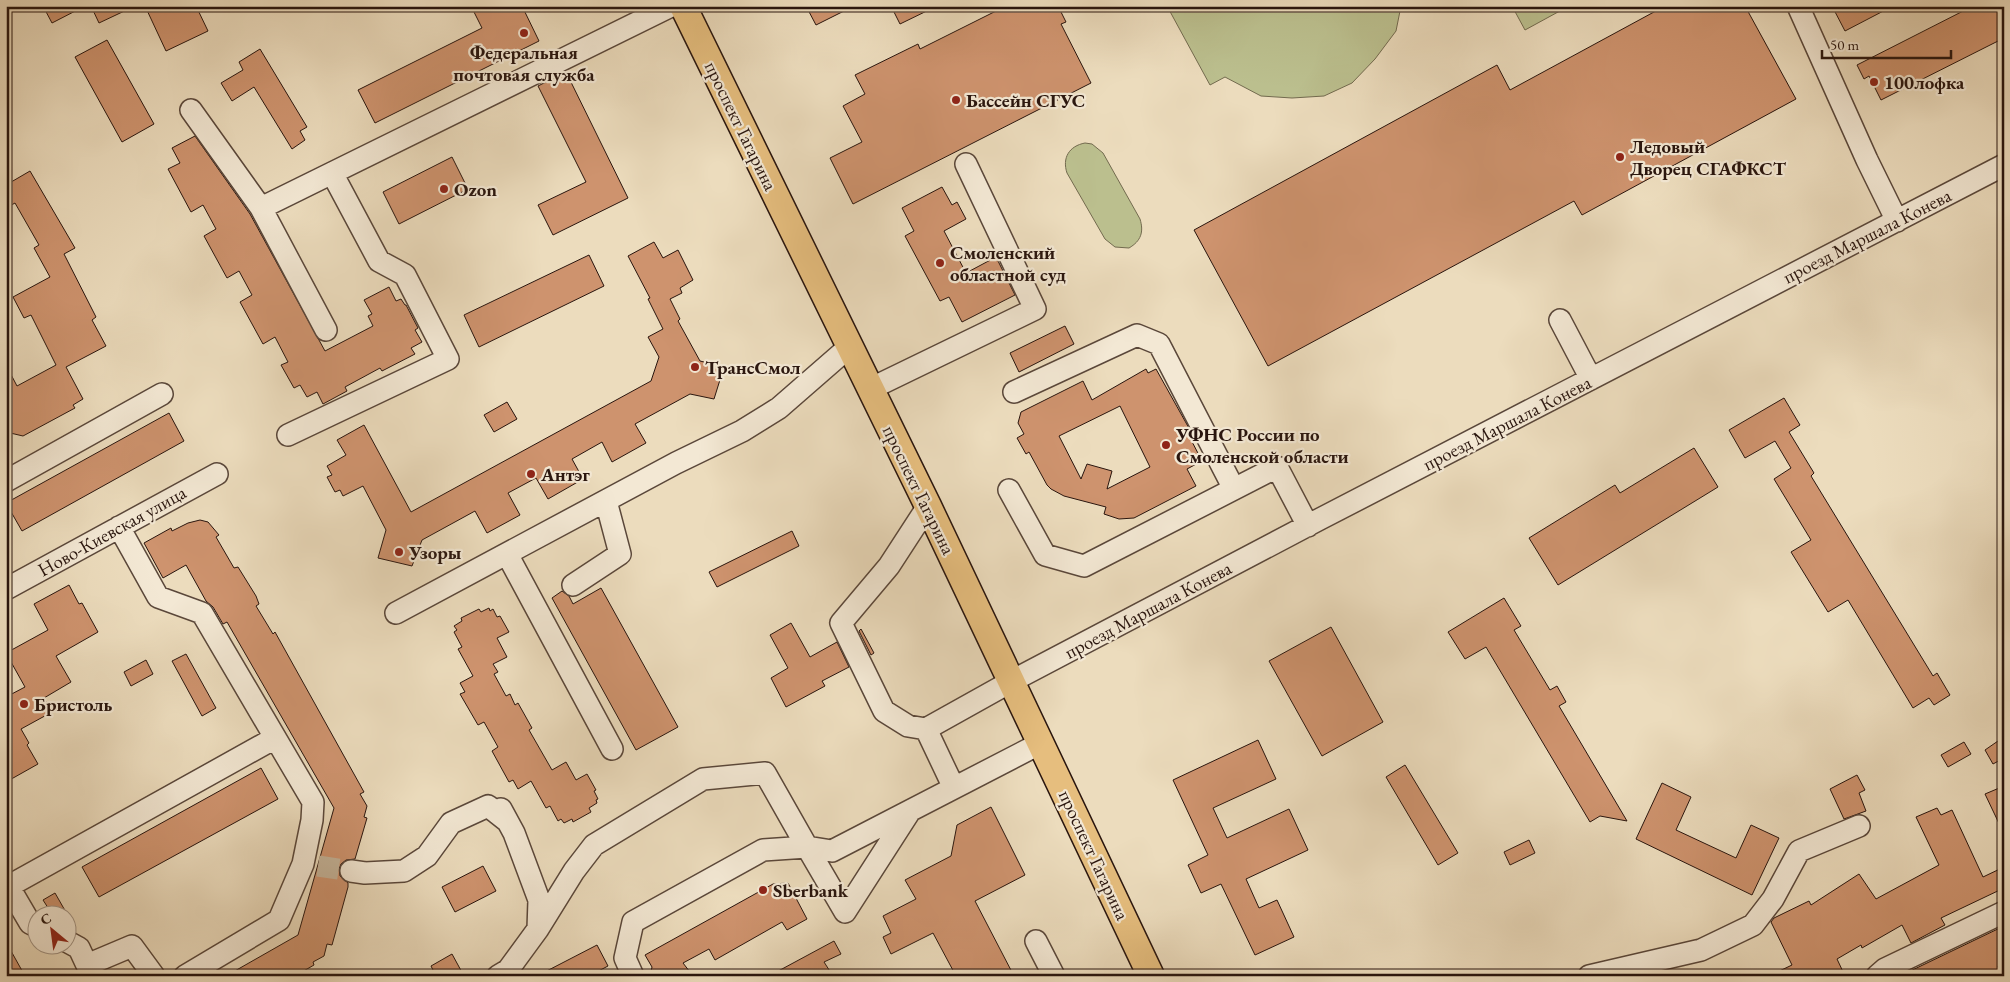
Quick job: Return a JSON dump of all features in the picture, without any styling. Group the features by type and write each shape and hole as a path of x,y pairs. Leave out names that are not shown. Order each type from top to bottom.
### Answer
{"main road":[{"name":"проспект Гагарина","path":"683,6 928,506 1151,976"}],"street":[{"path":"261,208 671,6"},
{"path":"1798,6 1897,221"},
{"path":"191,110 261,208 326,330"},
{"path":"870,388 1035,309 966,164"},
{"name":"проезд Маршала Конева","path":"926,729 1308,526 2004,165"},
{"path":"288,435 448,359 405,275 379,261 332,172"},
{"path":"1560,320 1591,380"},
{"path":"1014,392 1137,335 1159,344 1234,489"},
{"path":"396,613 676,462 742,430 779,408 849,347"},
{"path":"6,481 162,394"},
{"path":"1009,490 1045,555 1084,566 1277,467 1308,526"},
{"name":"Ново-Киевская улица","path":"6,589 217,474"},
{"path":"573,585 620,554 606,501"},
{"path":"928,506 889,566 841,623 884,711 908,726 926,729 954,788"},
{"path":"119,527 158,597 202,613 313,802 310,865 279,920 185,976"},
{"path":"507,554 612,749"},
{"path":"28,920 7,884 275,738"},
{"path":"633,976 624,958 633,922 763,850 807,847 832,851 1041,743"},
{"path":"498,976 508,970 538,929 574,871 594,845 704,780 766,773 844,912 910,810"},
{"path":"351,871 365,873 404,871 427,856 451,823 488,806 504,814 514,833 539,900 538,929"},
{"path":"1589,976 1701,950 1753,925 1773,899 1799,851 1859,826"},
{"path":"1877,976 1885,969 2004,912"},
{"path":"1036,941 1054,976"},
{"path":"78,947 90,970 132,946 154,976"}],"green space":[{"path":"1167,6 1401,6 1396,31 1375,59 1352,83 1324,96 1292,98 1261,96 1225,77 1210,85"},
{"path":"1512,6 1569,6 1525,30"},
{"path":"1085,143 1092,144 1103,153 1140,219 1142,228 1139,239 1129,248 1115,247 1105,239 1067,173 1065,162 1068,154 1075,147"}],"building":[{"path":"43,6 85,6 52,23"},
{"path":"91,6 135,6 99,23"},
{"path":"145,6 196,6 208,31 166,51"},
{"path":"471,6 522,6 539,41 375,123 358,90 482,28"},
{"path":"806,6 854,6 816,25"},
{"path":"891,6 937,6 900,24"},
{"name":"Бассейн СГУС","path":"1006,6 1058,6 1066,22 1061,24 1091,83 853,204 830,158 862,142 843,106 865,94 855,75 918,44 920,49"},
{"path":"1665,6 1745,6 1796,99 1582,215 1574,201 1268,366 1194,230 1497,65 1510,90"},
{"path":"1832,6 1893,6 1845,31"},
{"path":"1973,6 2004,6 2004,38 1881,100 1869,76 1864,79 1857,65"},
{"path":"107,40 154,124 122,142 75,57"},
{"path":"260,49 307,127 300,131 305,140 292,149 254,87 232,101 221,83 243,70 239,62"},
{"path":"566,72 628,198 553,235 538,205 586,182 538,86"},
{"path":"195,136 250,214 325,351 373,326 368,316 372,314 364,300 389,287 396,301 401,299 406,305 418,328 415,330 422,342 411,348 415,354 382,371 380,368 345,387 347,391 323,404 317,392 307,397 300,385 294,388 281,365 288,362 275,337 263,344 240,302 252,295 239,271 227,278 204,236 216,229 203,205 191,212 168,169 180,163 172,148"},
{"path":"452,157 468,189 399,224 383,192"},
{"path":"30,171 75,248 64,254 96,317 92,320 106,346 66,367 83,399 73,405 75,408 23,436 6,432 6,365 17,386 56,365 31,315 24,318 13,297 50,277 34,248 39,245 15,203 6,208 6,185"},
{"name":"Смоленский областной суд","path":"942,187 952,205 957,202 966,219 944,231 966,273 996,257 1015,295 962,322 949,297 940,301 905,236 914,231 902,208"},
{"path":"654,242 663,258 678,250 693,280 680,288 682,293 670,299 680,319 678,321 700,361 724,367 714,399 690,394 635,424 646,443 612,462 602,442 572,459 583,479 548,499 536,478 508,493 520,515 487,533 475,511 422,540 412,566 378,558 386,530 363,486 343,496 340,490 335,492 327,477 332,475 327,466 346,455 337,440 364,425 411,512 651,381 659,357 648,337 663,329 648,299 650,298 628,256"},
{"path":"589,255 604,286 479,347 464,315"},
{"path":"1065,326 1074,344 1019,372 1010,353"},
{"name":"УФНС России по Смоленской области","path":"1146,369 1148,373 1156,369 1190,430 1187,432 1202,461 1187,469 1196,486 1134,518 1119,519 1104,514 1106,507 1064,496 1051,489 1029,452 1026,454 1017,438 1024,434 1018,423 1021,412 1083,381 1092,400","holes":["1120,406 1150,467 1107,489 1112,471 1087,464 1081,479 1059,436"]},
{"path":"1784,398 1800,425 1789,432 1814,473 1811,476 1933,676 1937,673 1950,695 1934,705 1929,698 1913,708 1848,600 1828,612 1791,552 1811,540 1774,479 1791,468 1775,441 1745,458 1729,430"},
{"path":"507,402 517,419 494,432 484,415"},
{"path":"169,413 184,441 22,531 6,503"},
{"path":"1694,448 1718,487 1558,585 1529,538 1615,485 1620,493"},
{"path":"200,520 208,522 219,535 216,537 234,568 238,567 256,596 259,604 256,606 273,634 275,632 364,792 360,794 367,806 364,817 367,818 355,859 346,860 339,869 340,876 348,883 348,887 332,945 327,944 324,956 313,962 314,965 295,976 226,976 298,935 334,808 227,622 223,624 213,607 206,601 186,565 163,578 144,543 171,528 172,531 188,523"},
{"path":"792,531 799,546 717,587 709,572"},
{"path":"69,585 79,604 82,603 98,632 56,656 71,682 44,698 52,712 21,729 29,743 27,745 38,764 6,782 6,697 25,687 6,653 48,630 34,604"},
{"path":"601,588 678,727 636,750 552,598 562,591 569,596 573,604"},
{"path":"1504,598 1521,626 1514,630 1550,690 1557,686 1566,702 1559,706 1627,821 1600,816 1590,822 1486,647 1465,659 1448,632"},
{"path":"489,608 490,611 493,609 497,617 500,616 509,632 497,638 507,657 493,664 498,672 494,674 506,696 510,694 515,705 518,703 532,728 529,730 552,770 566,762 576,780 587,774 596,790 594,791 598,799 596,800 597,803 589,808 591,812 573,822 572,819 564,823 561,819 558,821 550,806 546,808 531,781 518,789 513,780 509,782 492,751 498,747 484,722 478,725 460,694 465,692 460,683 473,676 458,649 462,647 454,632 457,630 454,626 462,621 461,618 479,609 481,612"},
{"path":"791,623 810,657 837,642 849,667 822,681 825,686 786,707 771,678 788,668 770,635"},
{"path":"1331,627 1383,722 1322,756 1269,661"},
{"path":"861,629 874,653 871,655 859,631"},
{"path":"186,654 216,708 202,716 172,661"},
{"path":"146,660 153,674 131,686 124,672"},
{"path":"1258,740 1276,779 1213,808 1227,838 1289,809 1308,850 1246,879 1259,908 1277,900 1294,937 1255,955 1221,884 1201,893 1188,865 1208,855 1173,780"},
{"path":"1998,741 2004,751 2004,758 1993,764 1985,750"},
{"path":"1964,742 1971,754 1948,767 1941,755"},
{"path":"1405,765 1458,853 1438,865 1386,777"},
{"path":"261,768 278,799 99,897 82,867"},
{"path":"1857,775 1865,790 1859,793 1866,811 1844,819 1830,789"},
{"path":"1662,783 1691,797 1676,830 1736,858 1751,825 1779,838 1752,895 1636,839"},
{"path":"2004,786 2004,834 1985,794"},
{"path":"991,807 1025,875 975,901 1014,976 956,976 933,933 891,954 883,937 891,933 883,916 916,899 905,880 951,856 957,825"},
{"path":"1937,808 1941,815 1952,810 1983,877 2004,867 2004,888 1941,918 1945,925 1911,943 1902,925 1862,948 1861,945 1837,959 1845,976 1769,976 1792,965 1771,922 1774,918 1809,901 1811,905 1859,874 1876,899 1939,865 1916,817"},
{"path":"1529,840 1535,853 1510,865 1504,852"},
{"path":"483,866 496,891 455,912 442,887"},
{"path":"788,883 807,919 787,930 782,922 715,960 709,949 683,963 693,976 650,976 652,967 645,955 773,884"},
{"path":"55,893 61,904 46,904 43,900"},
{"path":"2004,926 2004,964 1998,966 2002,976 1900,976"},
{"path":"834,941 841,954 824,962 833,976 769,976"},
{"path":"6,942 25,976 6,976"},
{"path":"597,945 608,966 589,976 537,976"},
{"path":"452,954 464,976 436,976 431,966"}],"tunnel":[{"path":"318,866 351,871"}],"place":[{"name":"Федеральная почтовая служба","path":"524,33"},
{"name":"100лофка","path":"1874,82"},
{"name":"Бассейн СГУС","path":"956,100"},
{"name":"Ледовый Дворец СГАФКСТ","path":"1620,157"},
{"name":"Ozon","path":"444,189"},
{"name":"Смоленский областной суд","path":"940,263"},
{"name":"ТрансСмол","path":"695,367"},
{"name":"УФНС России по Смоленской области","path":"1166,445"},
{"name":"Антэг","path":"531,474"},
{"name":"Узоры","path":"399,552"},
{"name":"Бристоль","path":"24,704"},
{"name":"Sberbank","path":"763,890"}]}
